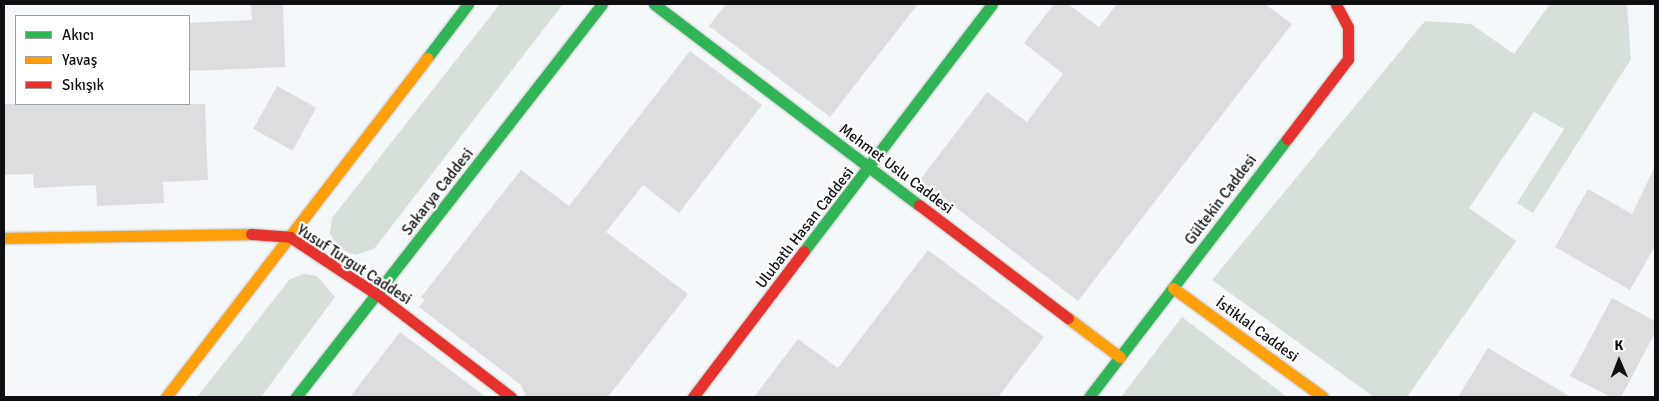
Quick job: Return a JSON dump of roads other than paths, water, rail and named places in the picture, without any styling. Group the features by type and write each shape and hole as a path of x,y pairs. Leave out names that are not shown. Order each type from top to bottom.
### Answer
{"street":[{"path":"166,397 468,4"},
{"name":"Sakarya Caddesi","path":"296,397 378,295 602,4"},
{"name":"Mehmet Uslu Caddesi","path":"654,4 1120,357"},
{"name":"Ulubatlı Hasan Caddesi","path":"693,397 870,168 992,4"},
{"name":"Gültekin Caddesi","path":"1089,397 1348,59 1351,45 1340,9"},
{"name":"Yusuf Turgut Caddesi","path":"4,238 233,232 290,237 378,295 511,397"},
{"name":"İstiklal Caddesi","path":"1173,288 1323,397"}]}
